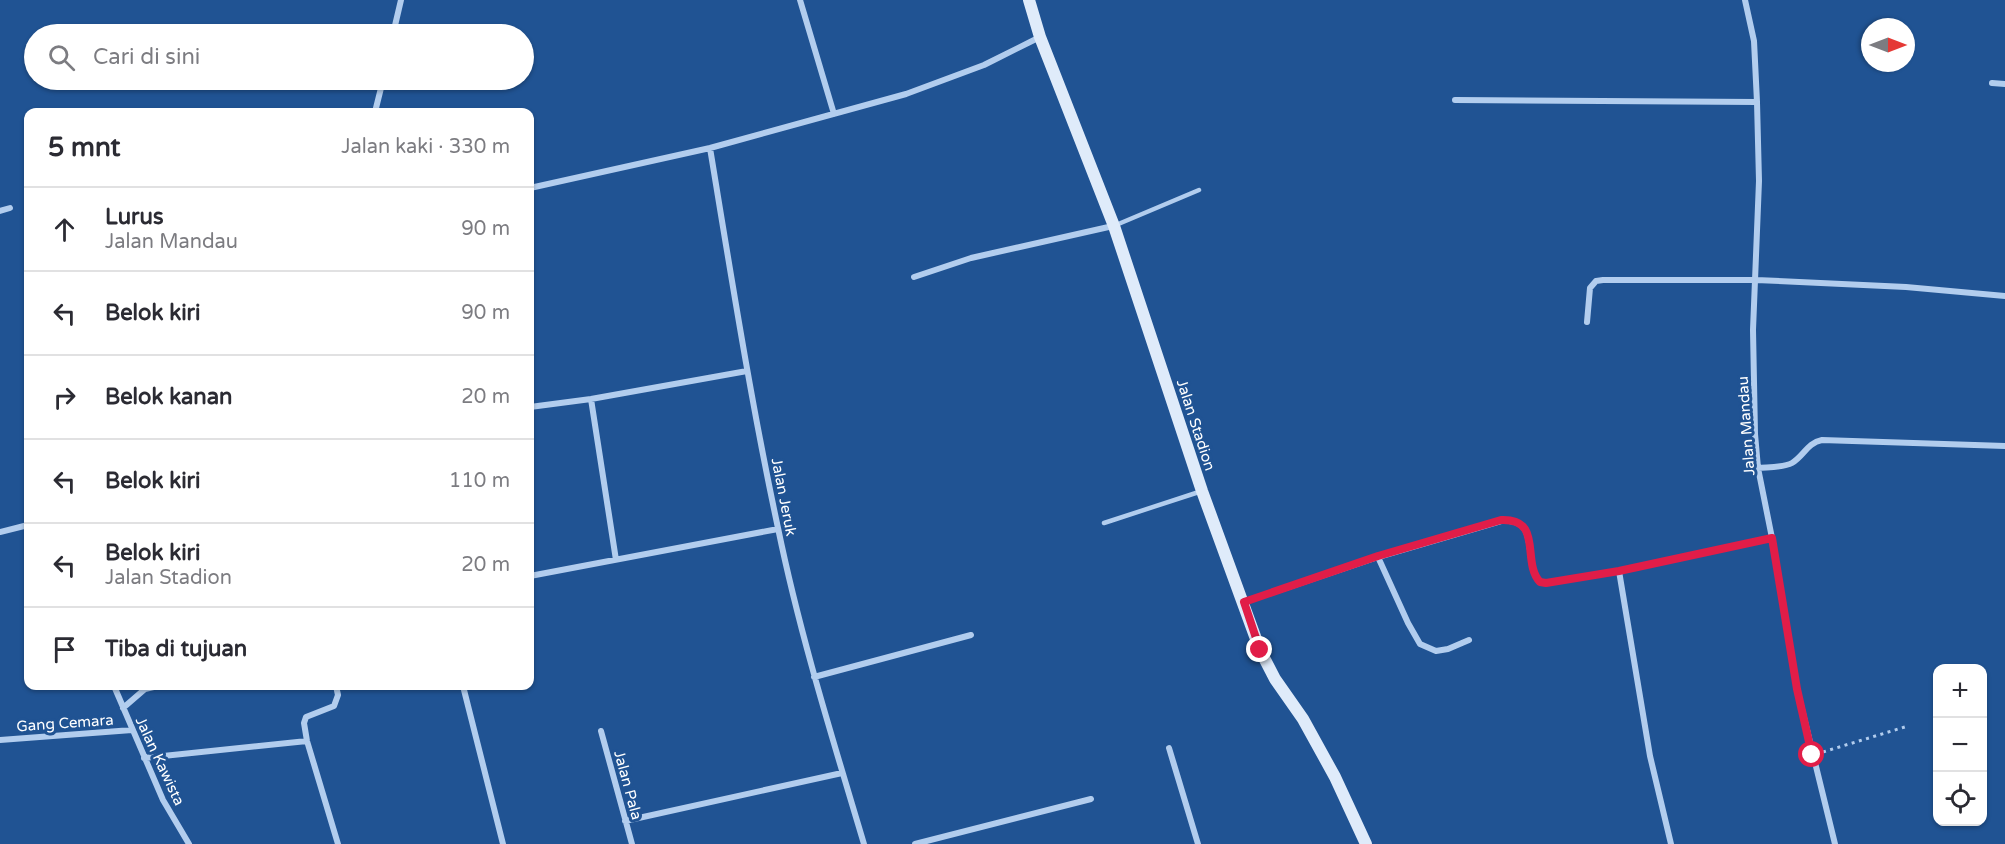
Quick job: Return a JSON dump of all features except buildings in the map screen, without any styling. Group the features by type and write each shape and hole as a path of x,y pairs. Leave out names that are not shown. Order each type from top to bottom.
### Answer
{"street":[{"path":"395,24 400,0"},
{"path":"800,0 834,114"},
{"name":"Jalan Stadion","path":"1029,0 1040,37 1114,226 1202,491 1260,650 1275,679 1303,719 1335,777 1366,844"},
{"name":"Jalan Mandau","path":"1745,0 1754,41 1757,102 1759,181 1753,330 1758,468 1797,689 1835,844"},
{"path":"534,187 710,148 906,94 984,65 1040,37"},
{"path":"1992,83 2005,84"},
{"path":"376,108 380,90"},
{"path":"1455,100 1757,102"},
{"name":"Jalan Jeruk","path":"710,148 747,371 778,529 814,677 864,844"},
{"path":"0,211 10,208"},
{"path":"914,278 971,258 1114,226"},
{"path":"1587,322 1588,291 1596,281 1756,280 1906,287 2005,296"},
{"path":"534,406 591,399 747,371"},
{"path":"591,399 616,560"},
{"path":"1758,468 1794,462 1808,446 1815,441 1822,440 2005,446"},
{"path":"1244,602 1378,556 1501,520 1517,522 1524,527 1528,536 1534,573 1540,582 1546,583 1619,571 1772,538"},
{"path":"0,532 24,526"},
{"path":"534,575 778,529"},
{"path":"1378,556 1420,644 1436,651 1448,650 1469,640"},
{"path":"1619,571 1650,756 1671,844"},
{"path":"814,677 971,635"},
{"name":"Jalan Kawista","path":"116,690 163,801 189,844"},
{"path":"123,708 144,690"},
{"path":"337,690 338,696 334,706 304,719 307,741 338,844"},
{"path":"463,690 503,844"},
{"name":"Gang Cemara","path":"0,740 132,730"},
{"name":"Jalan Pala","path":"601,731 632,844"},
{"path":"144,759 307,741"},
{"path":"1169,748 1198,844"},
{"path":"625,821 842,773"},
{"path":"915,844 1091,799"}],"lane":[{"path":"1114,226 1199,190"},
{"path":"1104,523 1202,491"}],"path":[{"path":"1812,755 1908,726"}],"route":[{"path":"1260,650 1244,602 1378,556 1501,520 1517,522 1524,527 1528,536 1534,573 1540,582 1546,583 1619,571 1772,538 1797,689 1812,755"}]}
